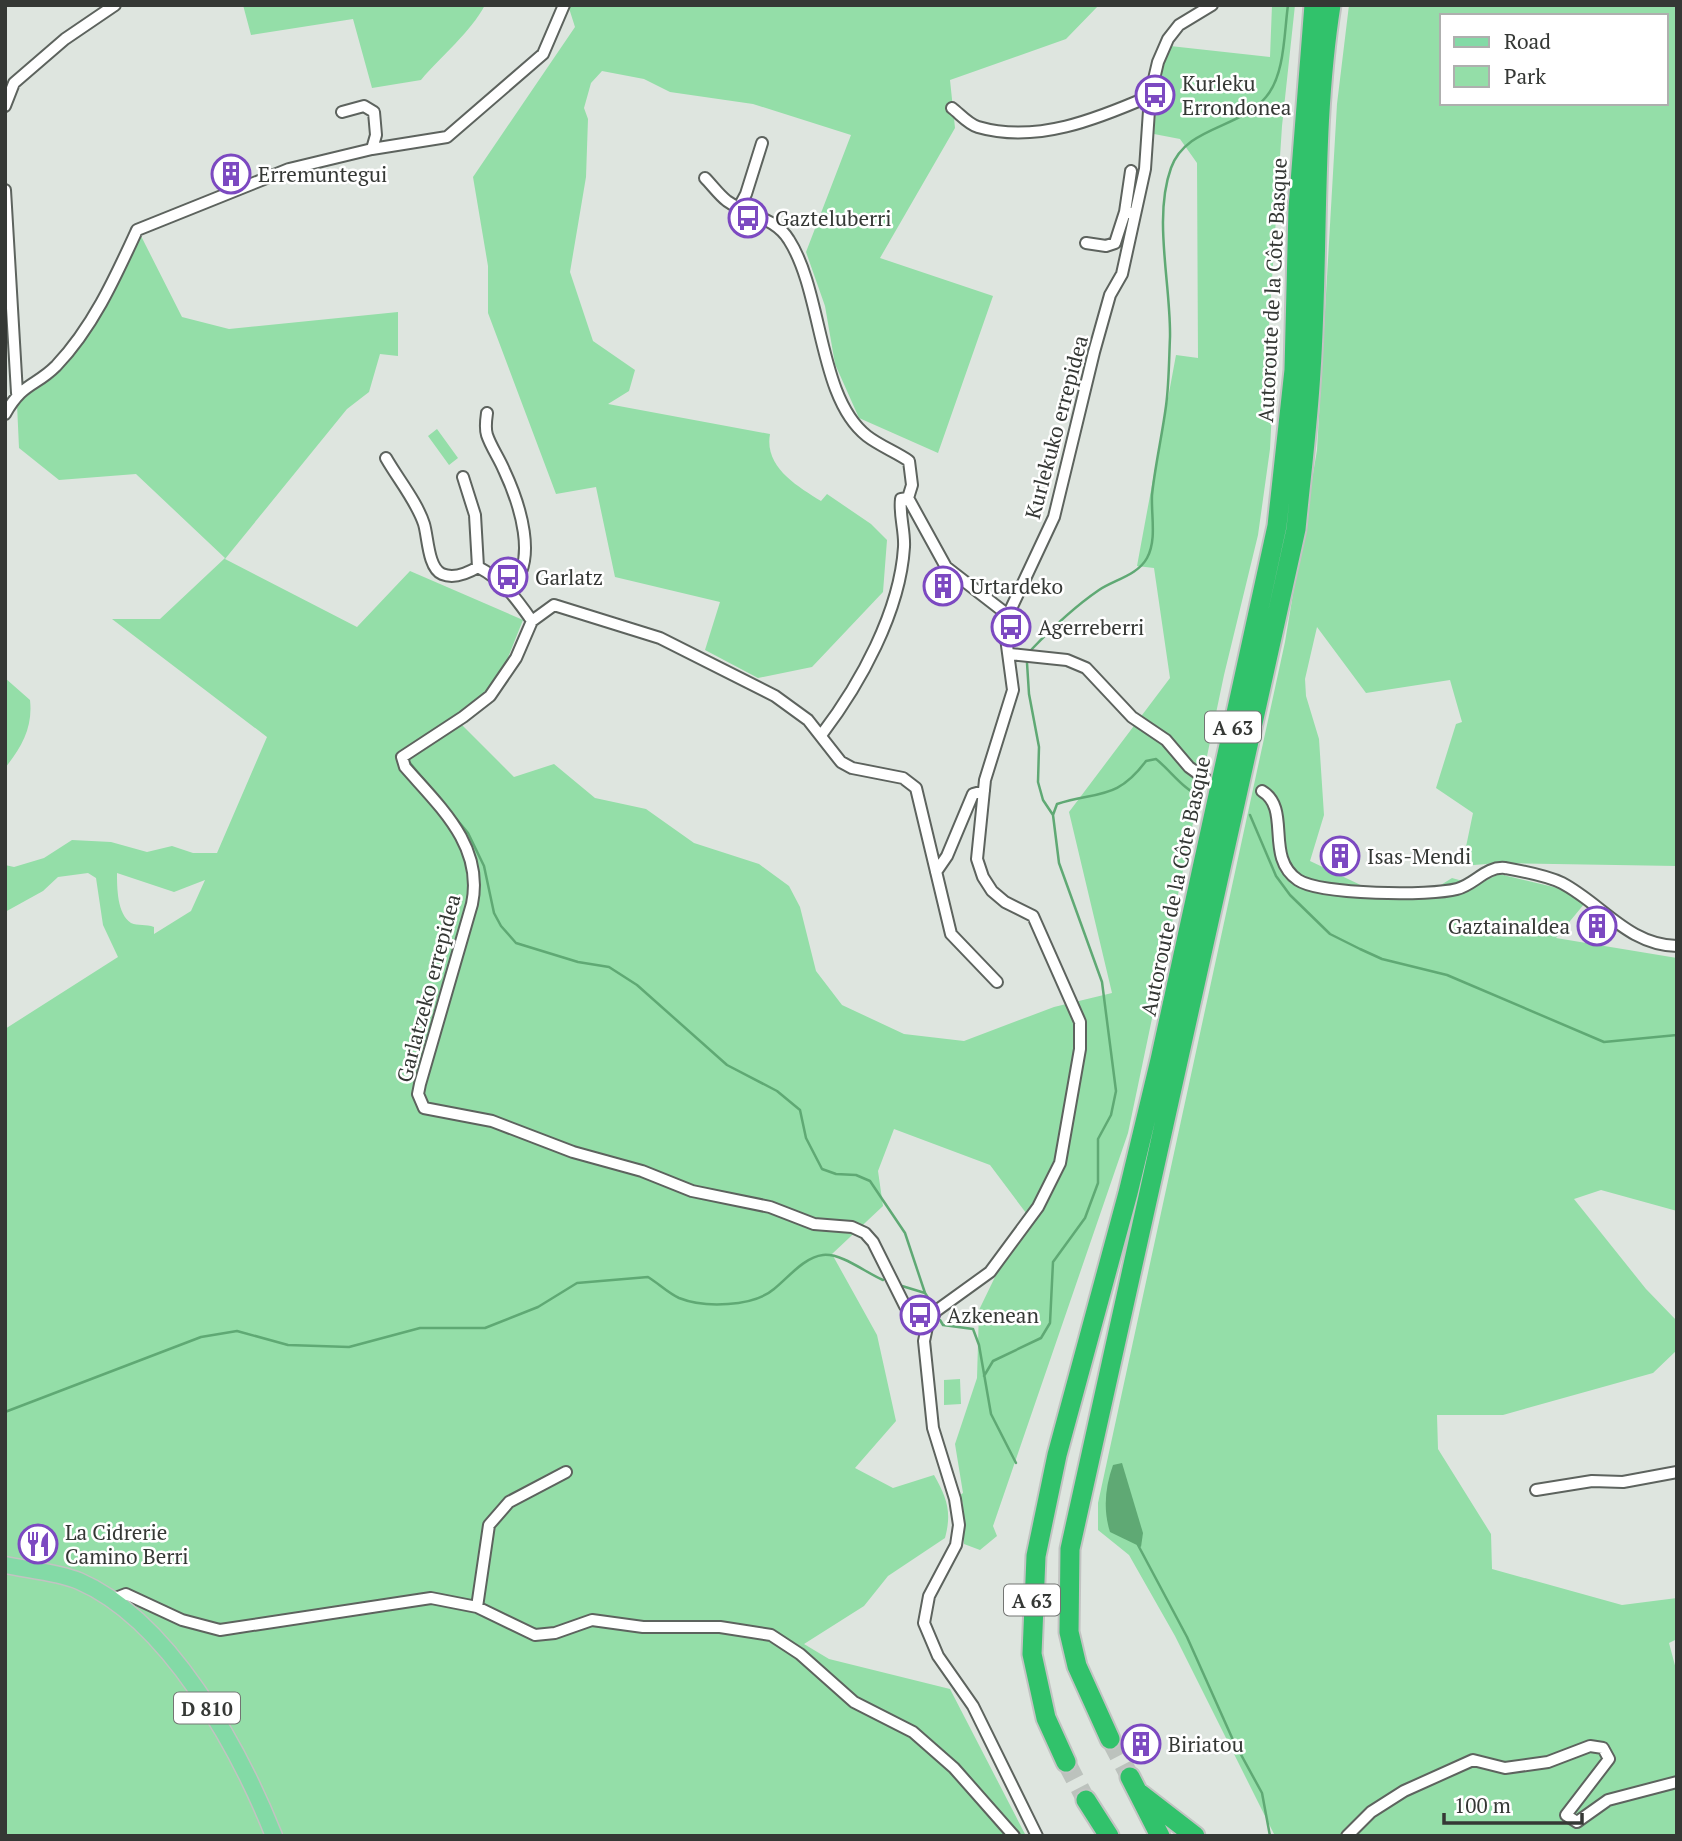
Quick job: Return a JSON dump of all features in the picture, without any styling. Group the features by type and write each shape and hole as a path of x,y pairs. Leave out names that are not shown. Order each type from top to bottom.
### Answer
{"highway":[{"name":"Autoroute de la Côte Basque","path":"1066,1762 1046,1718 1032,1654 1036,1556 1058,1455 1128,1194 1160,1060 1277,526 1294,370 1298,208 1314,5"},
{"name":"Autoroute de la Côte Basque","path":"1110,1739 1077,1666 1069,1632 1070,1549 1296,529 1311,372 1316,210 1326,36 1331,5"},
{"path":"1160,1836 1134,1784 1195,1836"},
{"path":"1086,1800 1109,1836"}],"main road":[{"name":"D 810","path":"5,1565 77,1580 113,1599 166,1662 212,1727 252,1793 274,1836"}],"street":[{"path":"5,106 14,83 65,39 115,5"},
{"path":"5,414 17,393 55,367 103,303 137,230 289,169 372,149 447,137 543,54 564,5"},
{"name":"Kurlekuko errepidea","path":"927,1326 936,1311 990,1272 1038,1207 1060,1163 1080,1049 1080,1022 1032,916 1005,902 992,891 983,877 977,859 990,755 1010,706 1013,679 1005,631 1008,615 1054,517 1094,352 1110,295 1122,274 1130,213 1144,169 1150,96 1158,62 1168,39 1179,25 1212,5"},
{"path":"952,108 976,127 1045,132 1094,118 1150,96"},
{"path":"342,112 364,106 374,112 376,135 372,149"},
{"path":"739,207 746,194 762,143"},
{"path":"1086,243 1106,246 1115,243 1130,213 1131,171"},
{"path":"705,177 727,200 774,223 789,240 816,307 817,328 825,358 847,411 866,436 909,461 912,485 908,498 946,567 1008,615"},
{"path":"5,190 17,393"},
{"path":"487,413 486,433 506,472 526,541 526,565 520,579 509,588"},
{"path":"386,458 423,521 434,567 442,574 466,575 478,567"},
{"path":"463,478 475,515 478,567"},
{"path":"822,734 845,703 873,650 898,584 904,549 901,499 908,498"},
{"path":"478,567 509,588 532,621 542,610 563,605 660,638 794,707 822,734 841,762 852,768 903,778 916,788 951,934 997,982"},
{"name":"Garlatzeko errepidea","path":"532,621 516,658 490,695 463,717 402,757 405,767 463,839 476,876 472,904 420,1084 420,1101 424,1108 492,1121 692,1191 770,1207 814,1224 852,1227 865,1233 873,1242 905,1306 927,1326"},
{"path":"1010,654 1067,660 1086,668 1132,717 1166,740 1189,767 1207,780"},
{"path":"936,872 947,856 973,794 984,791"},
{"path":"1262,791 1273,800 1278,851 1283,862 1298,880 1308,885 1366,892 1448,891 1471,883 1490,870 1506,869 1559,881 1627,931 1656,943 1677,946"},
{"path":"927,1326 924,1340 933,1428 955,1499 958,1525 956,1545 925,1608 924,1623 938,1656 979,1717 1037,1836"},
{"path":"477,1607 489,1525 509,1502 566,1472"},
{"path":"1536,1490 1592,1481 1623,1482 1677,1472"},
{"path":"113,1599 126,1594 182,1620 220,1630 431,1598 477,1607 535,1635 555,1633 592,1620 643,1627 720,1628 771,1635 800,1654 854,1702 913,1732 954,1768 1014,1836"},
{"path":"1347,1836 1371,1812 1404,1791 1474,1760 1505,1768 1548,1762 1590,1746 1603,1748 1609,1759 1566,1815 1577,1822 1608,1800 1677,1782"}],"green space":[{"path":"243,5 485,5 464,34 421,80 372,88 353,19 251,35"},
{"path":"568,5 1099,5 1066,39 950,80 955,128 880,258 993,296 938,453 859,418 835,364 825,306 806,252 851,135 753,104 670,92 644,79 602,71 591,83 584,108 588,119 586,177 570,272 593,341 635,370 629,391 608,404 770,434 772,456 784,474 821,501 827,494 871,524 887,540 883,592 812,667 758,678 705,650 720,602 615,577 596,487 556,494 488,313 488,266 473,177 575,27"},
{"path":"1272,5 1295,5 1282,126 1269,326 1276,333 1270,449 1258,535 1224,675 1128,1133 993,1526 997,1536 980,1550 964,1544 963,1504 960,1495 963,1493 955,1444 977,1378 979,1310 1026,1213 990,1165 894,1129 878,1171 883,1206 832,1254 877,1335 896,1421 855,1468 893,1488 934,1475 945,1498 948,1520 945,1538 888,1576 864,1606 804,1644 829,1659 950,1689 1026,1836 5,1836 5,1029 118,957 103,925 96,878 88,873 58,877 43,891 5,912 5,865 14,867 44,858 72,840 111,842 147,852 172,846 193,853 217,853 267,737 112,619 160,619 225,558 136,474 59,480 19,448 17,404 59,370 105,306 140,234 182,317 229,329 398,312 398,356 380,354 369,392 347,409 225,559 357,627 410,571 523,620 499,680 460,723 514,777 554,764 595,798 646,809 694,843 759,864 789,886 800,907 816,971 842,1005 904,1034 964,1041 1054,1007 1112,993 1069,812 1170,678 1154,568 1137,566 1176,355 1198,358 1197,163 1180,139 1154,134 1161,45 1270,57","holes":["117,873 174,892 205,880 191,911 154,934 154,927 131,923 126,919 119,900"]},
{"path":"1349,5 1677,5 1677,866 1498,863 1462,866 1473,813 1436,788 1456,724 1462,722 1450,680 1366,693 1317,627 1305,679 1306,696 1319,739 1324,815 1310,861 1367,888 1436,888 1452,878 1477,885 1499,874 1562,889 1585,903 1556,938 1677,958 1677,1211 1601,1190 1574,1199 1646,1289 1677,1321 1677,1350 1653,1373 1503,1415 1437,1415 1438,1449 1491,1534 1492,1569 1622,1605 1677,1598 1677,1639 1669,1643 1677,1673 1677,1836 1275,1836 1175,1636 1129,1555 1098,1530 1098,1503 1285,642 1317,450 1337,104"},
{"path":"437,429 458,458 449,465 428,436"},
{"path":"5,678 30,700 30,719 25,736 5,768"},
{"path":"960,1379 961,1404 944,1405 944,1380"}],"shaded area":[{"path":"1122,1463 1143,1533 1141,1547 1110,1532 1108,1524 1108,1482 1113,1465"}],"waterway":[{"path":"1031,650 1090,597 1138,569 1150,551 1153,535 1152,495 1169,372 1170,317 1163,230 1166,187 1178,154 1189,144 1242,116 1266,97 1280,66 1288,5"},
{"path":"1027,663 1029,694 1039,747 1038,782 1043,800 1053,815"},
{"path":"984,1376 993,1361 1041,1338 1050,1323 1053,1262 1085,1218 1098,1183 1098,1139 1111,1115 1116,1091 1102,982 1059,863 1053,815 1057,804 1116,788 1136,774 1146,761 1156,759 1200,796"},
{"path":"410,763 468,833 484,866 494,913 516,943 578,962 609,967 637,985 727,1065 777,1091 800,1110 806,1138 822,1169 836,1174 856,1175 870,1181 905,1233 925,1293"},
{"path":"1250,815 1276,876 1290,895 1330,934 1382,959 1447,975 1604,1042 1677,1035"},
{"path":"5,1412 201,1337 237,1331 288,1345 349,1347 420,1328 485,1328 538,1307 577,1283 648,1277 679,1298 701,1303 728,1304 765,1295 803,1264 823,1255 846,1260 883,1280"},
{"path":"902,1286 925,1293 932,1304"},
{"path":"940,1320 943,1325 973,1329 979,1345 991,1414 1016,1463"},
{"path":"1138,1545 1187,1637 1233,1740 1262,1793 1270,1836"}],"tunnel":[{"path":"1110,1739 1130,1777"},
{"path":"1066,1762 1086,1800"}],"place":[{"name":"Kurleku Errondonea","path":"1155,95"},
{"name":"Erremuntegui","path":"231,174"},
{"name":"Gazteluberri","path":"748,218"},
{"name":"Garlatz","path":"508,577"},
{"name":"Urtardeko","path":"943,586"},
{"name":"Agerreberri","path":"1011,627"},
{"name":"Isas-Mendi","path":"1340,856"},
{"name":"Gaztainaldea","path":"1597,926"},
{"name":"Azkenean","path":"920,1315"},
{"name":"La Cidrerie Camino Berri","path":"38,1544"},
{"name":"Biriatou","path":"1141,1744"}]}
